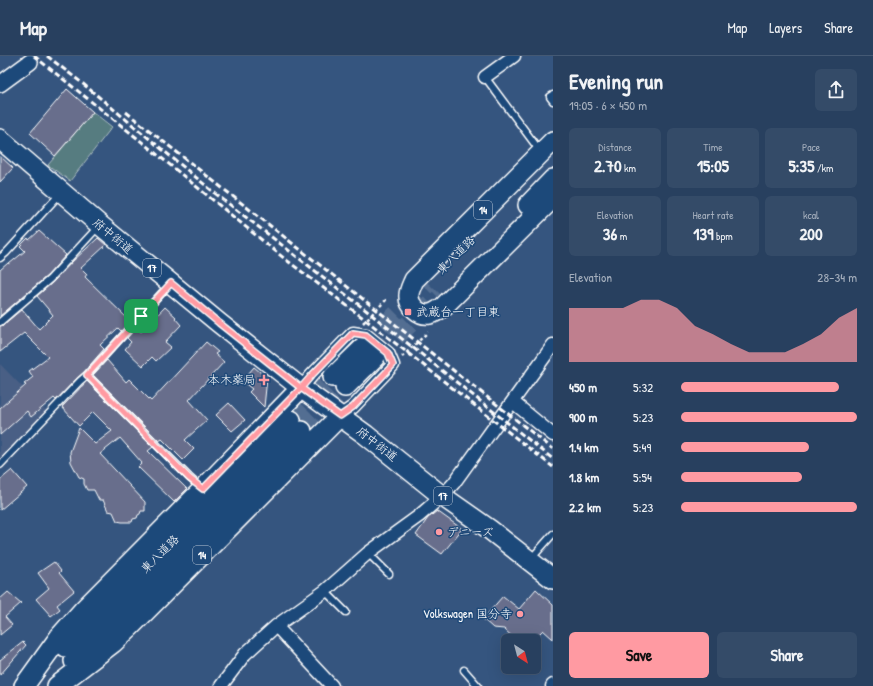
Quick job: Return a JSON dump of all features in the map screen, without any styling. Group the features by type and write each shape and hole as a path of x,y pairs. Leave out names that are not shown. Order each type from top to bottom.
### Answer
{"main road":[{"name":"府中街道","path":"0,139 100,225 219,323 301,388 366,434 442,496 489,529 553,579"},
{"name":"14","path":"549,151 414,280 408,297 411,304 419,312 425,314 435,312 442,308 553,198"},
{"name":"東八道路","path":"549,151 434,289 485,247 553,179"},
{"path":"339,382 363,346"},
{"path":"24,686 60,636 83,610 301,388"},
{"name":"14","path":"57,686 113,643 131,626 340,416"},
{"name":"東八道路","path":"27,686 233,481 296,425 49,686"}],"street":[{"path":"485,77 514,56"},
{"path":"0,84 30,62"},
{"path":"301,388 313,374 363,346 366,335 388,353 393,365 353,407 340,416"},
{"path":"224,685 245,654 276,626 325,591 368,553 419,516 442,496 454,483 553,345"},
{"path":"513,402 553,435"},
{"path":"276,626 332,686"}],"lane":[{"path":"485,77 549,151"},
{"path":"553,95 550,97 553,101"},
{"path":"0,258 61,192"},
{"path":"0,322 50,279 100,225"},
{"path":"0,465 87,375 171,283"},
{"path":"87,375 189,478 203,489"},
{"path":"530,560 553,534"},
{"path":"368,553 389,574"},
{"path":"325,591 346,612"},
{"path":"464,670 478,686"}],"path":[{"path":"363,346 388,298"},
{"path":"393,365 428,332"}],"shaded area":[{"path":"0,364 46,411 0,458"}],"green space":[{"path":"93,112 112,127 70,181 48,165"}],"building":[{"path":"67,89 93,112 55,156 30,133"},
{"path":"0,156 13,168 0,182"},
{"path":"39,231 66,255 47,276 0,316 0,270 25,251 20,246 28,238 29,240"},
{"path":"98,238 106,245 81,268 87,274 85,277 130,321 121,331 118,328 100,345 104,349 56,400 54,398 31,417 27,411 0,435 0,408 33,377 29,371 48,357 24,333 0,352 0,326 22,309 39,329 53,315 37,296"},
{"path":"165,307 176,317 175,318 181,325 165,342 171,347 156,361 152,357 143,366 125,349 131,342 127,338 137,327 141,332"},
{"path":"206,342 218,352 215,354 224,362 189,400 207,420 185,440 194,449 183,460 162,439 159,441 93,375 107,360 126,382 129,379 151,401"},
{"path":"254,367 267,378 264,407 249,392 252,389 242,381"},
{"path":"87,381 153,447 148,451 187,489 174,502 138,467 142,463 120,438 100,454 145,502 145,511 141,511 137,518 133,519 132,522 117,521 113,512 108,511 103,500 99,500 94,490 87,490 84,484 84,479 79,477 71,462 70,452 79,428 95,444 112,431 93,412 79,426 62,407"},
{"path":"229,403 245,420 232,431 216,415"},
{"path":"12,470 27,487 0,510 0,480"},
{"name":"デニーズ","path":"437,511 462,529 442,554 416,535 428,518"},
{"path":"54,562 61,571 59,573 74,591 57,605 60,609 51,616 36,599 49,588 38,573"},
{"name":"Volkswagen 国分寺","path":"536,589 553,605 553,639 543,630 539,634 509,634 504,629 493,628 483,619 503,596 519,609"},
{"path":"8,592 21,603 5,617 12,625 0,635 0,599"},
{"path":"23,642 26,645 0,675 0,660"}],"tunnel":[{"path":"363,348 428,283"},
{"path":"375,357 440,294"},
{"path":"291,420 333,377"},
{"path":"302,431 345,387"}],"railway":[{"path":"34,56 285,259 362,317 553,467"},
{"path":"47,56 82,83 216,194 367,311 553,459"},
{"path":"126,112 553,449"}],"place":[{"name":"武蔵台一丁目東","path":"408,312"},
{"name":"本木薬局","path":"264,380"},
{"name":"デニーズ","path":"439,532"},
{"name":"Volkswagen 国分寺","path":"520,614"}],"route":[{"path":"141,316 87,375 189,478 203,489 301,388 340,416 353,407 393,365 388,353 366,335 353,333 301,388 171,283 141,316"}]}
